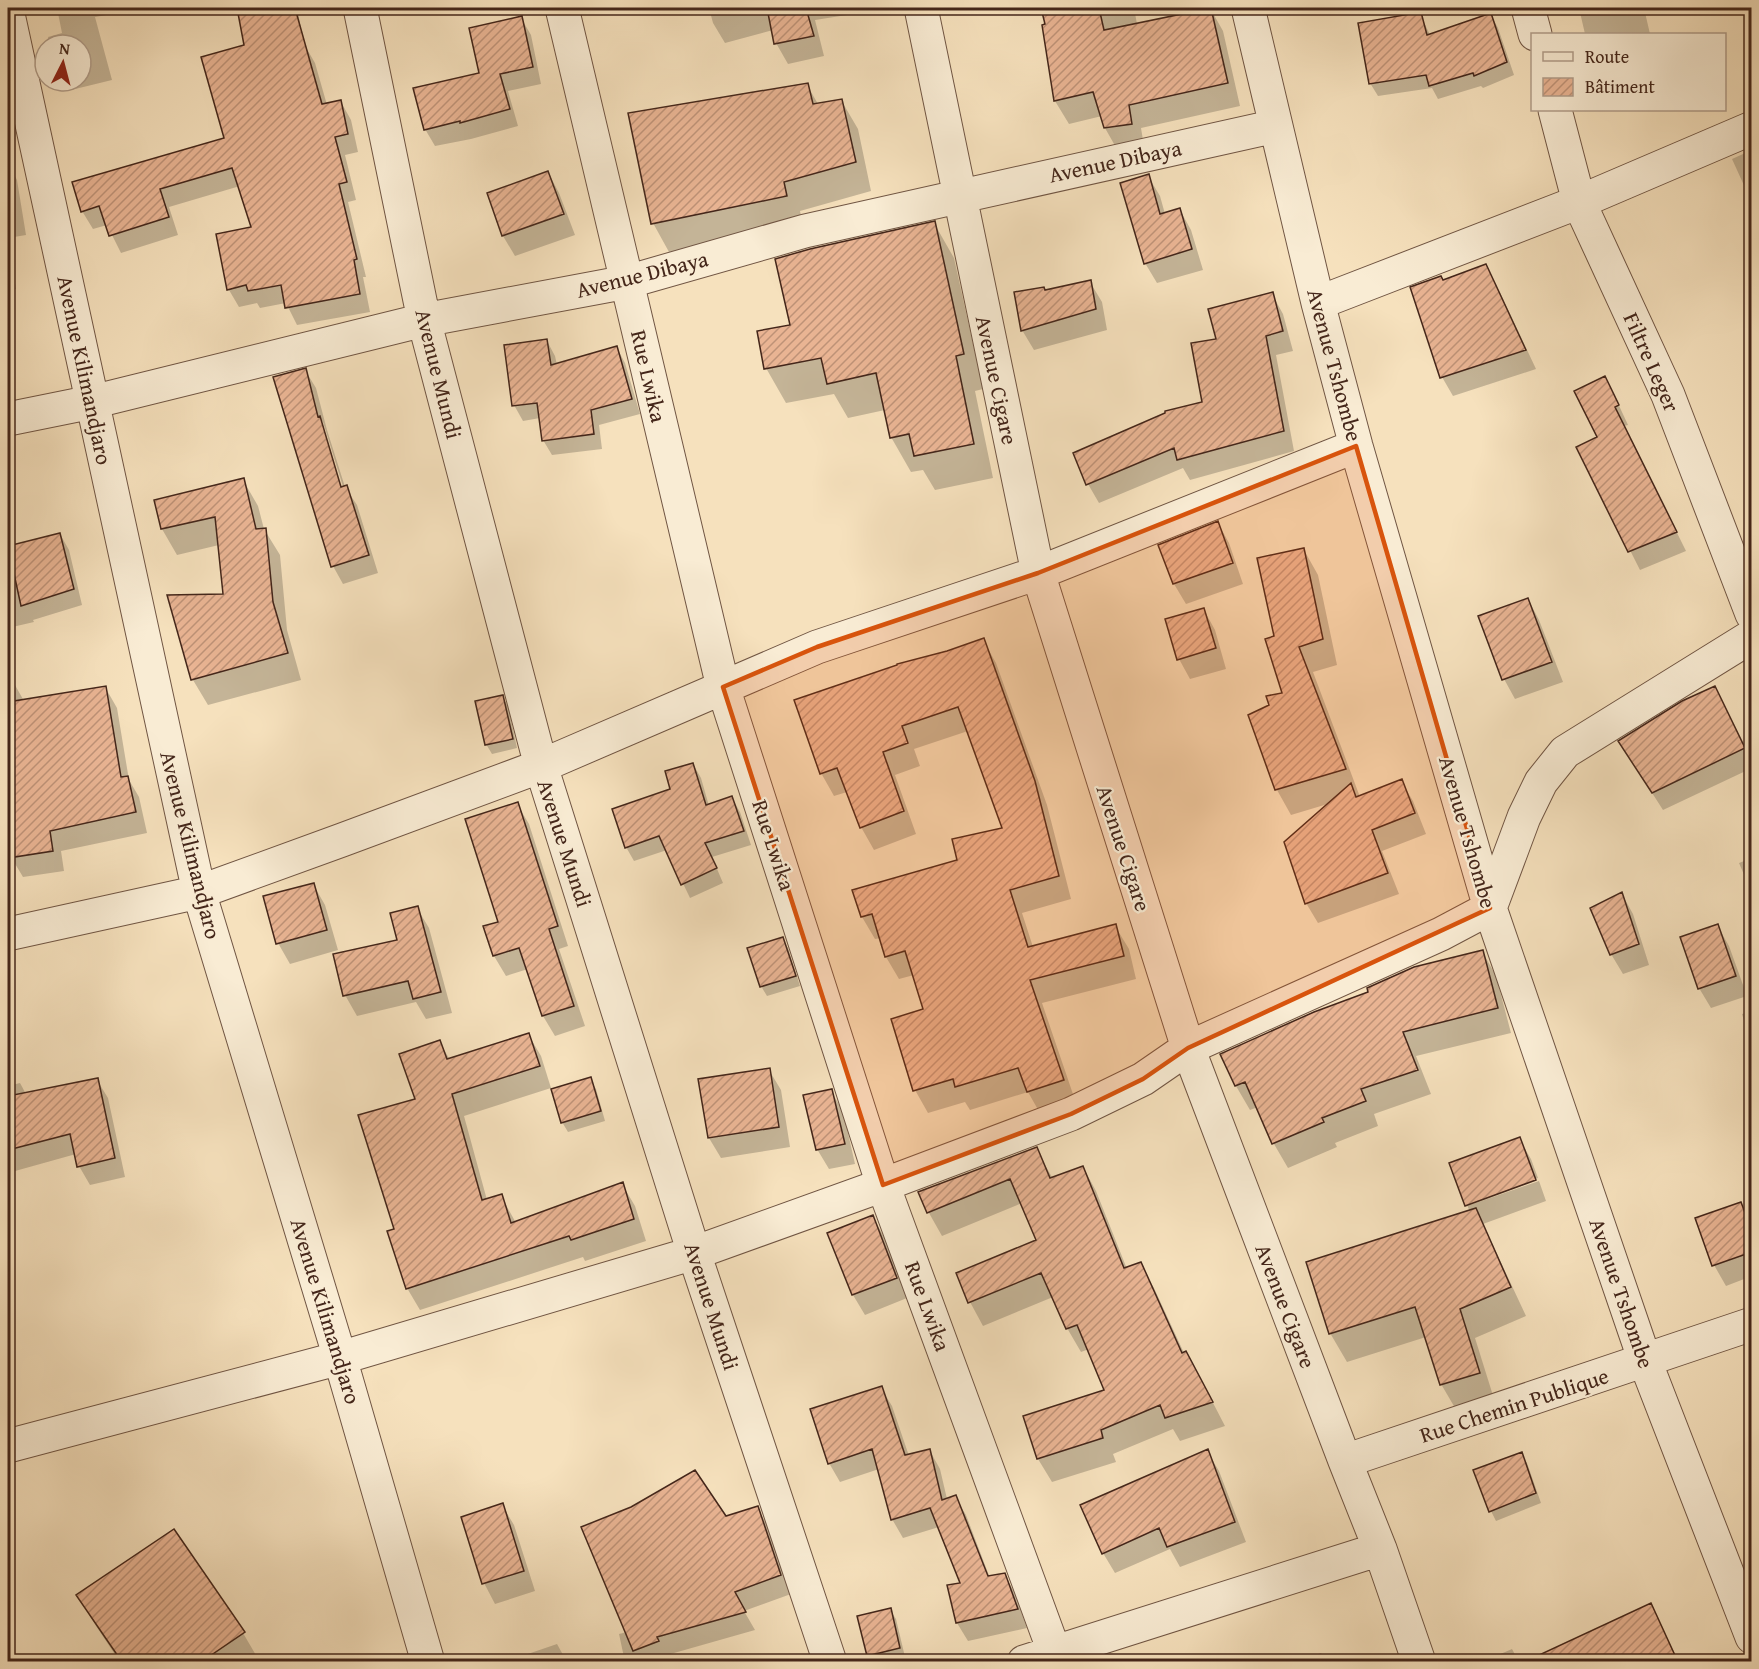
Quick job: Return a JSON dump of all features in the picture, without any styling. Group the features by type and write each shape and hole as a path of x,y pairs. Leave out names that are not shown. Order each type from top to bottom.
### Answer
{"street":[{"name":"Avenue Mundi","path":"360,8 424,320 541,766 694,1253 830,1662"},
{"name":"Rue Lwika","path":"562,8 723,687 883,1185 1046,1659"},
{"name":"Avenue Cigare","path":"921,8 1038,573 1188,1048 1380,1548 1419,1662"},
{"name":"Avenue Tshombe","path":"1248,8 1318,303 1356,446 1490,908 1645,1361 1752,1637"},
{"path":"1528,8 1535,33"},
{"name":"Avenue Kilimandjaro","path":"8,14 199,892 340,1358 428,1662"},
{"name":"Filtre Leger","path":"1555,111 1580,202 1668,395 1752,614"},
{"name":"Avenue Dibaya","path":"8,419 92,402 424,320 627,282 806,231 1276,126"},
{"path":"1318,303 1580,202 1752,128"},
{"path":"8,934 199,892 541,766 817,647 1038,573 1356,446"},
{"path":"8,1446 340,1358 694,1253 1071,1114 1143,1079 1188,1048 1441,934 1490,908 1524,817 1541,782 1565,752 1752,636"},
{"name":"Rue Chemin Publique","path":"1345,1461 1752,1324"},
{"path":"1046,1659 1380,1548"}],"highlighted area":[{"path":"1356,446 1490,908 1188,1048 1143,1079 1071,1114 883,1185 723,687 817,647 1038,573"}],"building":[{"path":"237,8 295,8 322,104 341,100 348,134 335,137 347,182 339,184 357,259 354,260 360,294 285,308 281,285 248,291 246,285 227,290 216,234 251,227 232,168 160,189 169,217 109,236 99,206 81,212 72,182 224,138 201,57 244,45"},
{"path":"767,8 806,8 814,36 774,44"},
{"path":"1041,8 1099,8 1104,30 1211,8 1228,83 1129,105 1132,124 1104,128 1093,92 1054,101"},
{"path":"1421,12 1427,35 1491,13 1507,62 1474,76 1473,73 1429,86 1426,75 1369,84 1358,23"},
{"path":"522,16 533,67 500,74 510,109 424,130 413,88 479,73 469,28"},
{"path":"808,83 813,104 842,99 856,162 784,182 787,196 651,224 628,113"},
{"path":"548,171 564,214 502,236 487,193"},
{"path":"1149,174 1160,214 1180,208 1192,249 1144,264 1120,183"},
{"path":"935,221 964,354 956,356 974,444 914,456 909,434 890,438 876,373 827,384 821,358 764,369 757,331 790,325 775,259"},
{"path":"1486,264 1526,350 1440,378 1410,287 1441,276 1443,280"},
{"path":"1091,280 1096,309 1021,331 1014,292 1044,287 1045,290"},
{"path":"1273,292 1283,331 1266,336 1284,431 1177,460 1174,448 1086,485 1073,453 1165,413 1165,411 1202,402 1191,343 1216,339 1208,309"},
{"path":"547,339 551,365 617,346 632,399 591,410 594,434 542,441 537,403 512,406 504,345"},
{"path":"306,368 318,417 320,416 341,487 347,485 369,555 331,567 273,377"},
{"path":"1605,376 1619,405 1615,407 1677,532 1628,552 1576,447 1597,437 1574,391"},
{"path":"244,478 256,529 266,528 273,602 288,653 191,680 167,595 223,594 215,517 161,529 154,500"},
{"path":"1218,521 1233,563 1173,584 1158,545"},
{"path":"60,533 74,589 21,606 8,546"},
{"path":"1304,548 1323,639 1299,647 1346,769 1275,790 1248,715 1269,705 1266,696 1282,693 1265,639 1274,636 1257,558"},
{"path":"1528,598 1552,662 1502,680 1478,616"},
{"path":"1204,608 1216,648 1177,660 1165,619"},
{"path":"984,638 1035,781 1059,876 1010,890 1028,947 1116,924 1124,956 1030,980 1064,1080 1027,1092 1018,1068 955,1087 953,1079 913,1091 891,1019 923,1009 905,951 885,957 872,914 861,917 852,890 957,860 952,839 1002,828 958,707 902,726 908,743 883,752 904,811 860,828 837,768 820,774 794,700 897,664 947,651"},
{"path":"106,686 121,777 128,776 136,812 50,831 53,851 8,858 8,702"},
{"path":"1715,686 1745,748 1652,793 1618,741 1682,701"},
{"path":"503,695 513,739 485,745 475,701"},
{"path":"693,763 706,805 732,796 744,831 705,843 717,868 681,885 659,836 625,848 612,809 670,789 665,771"},
{"path":"1402,779 1415,813 1372,830 1388,873 1305,904 1284,842 1351,783 1356,797"},
{"path":"518,802 558,926 549,929 574,1006 542,1016 519,948 493,956 483,926 498,922 465,819"},
{"path":"314,883 327,930 276,944 263,896"},
{"path":"1622,892 1639,944 1610,955 1590,908"},
{"path":"418,906 441,992 413,999 408,981 343,996 333,954 397,940 390,913"},
{"path":"1718,924 1736,976 1698,989 1680,937"},
{"path":"783,937 796,976 760,987 747,948"},
{"path":"1483,950 1498,1008 1403,1032 1418,1070 1361,1089 1366,1101 1322,1118 1324,1122 1272,1144 1245,1082 1235,1086 1220,1054 1314,1012 1368,992 1367,988 1414,967"},
{"path":"529,1033 540,1066 452,1094 482,1200 502,1194 511,1223 623,1182 634,1219 571,1240 569,1236 406,1289 387,1231 394,1229 358,1115 415,1099 399,1054 440,1040 447,1059"},
{"path":"770,1068 779,1127 708,1138 698,1079"},
{"path":"591,1077 601,1111 561,1123 551,1089"},
{"path":"98,1078 115,1158 77,1167 70,1134 8,1150 8,1096"},
{"path":"832,1089 845,1144 816,1150 803,1095"},
{"path":"1520,1137 1536,1180 1465,1206 1449,1163"},
{"path":"1037,1147 1050,1178 1083,1166 1124,1268 1141,1262 1182,1353 1186,1351 1213,1402 1165,1418 1160,1405 1101,1430 1103,1438 1037,1459 1023,1416 1104,1390 1077,1325 1066,1329 1041,1273 968,1303 956,1273 1036,1240 1010,1179 927,1213 918,1192"},
{"path":"1741,1202 1752,1232 1752,1252 1712,1266 1695,1218"},
{"path":"1476,1208 1511,1287 1460,1309 1480,1373 1440,1385 1415,1307 1329,1334 1306,1262"},
{"path":"873,1215 897,1278 852,1295 827,1233"},
{"path":"882,1386 905,1455 930,1449 942,1500 956,1495 988,1576 1005,1573 1018,1609 956,1623 947,1585 960,1583 930,1508 891,1520 872,1449 828,1464 810,1409"},
{"path":"1208,1449 1235,1522 1167,1547 1159,1528 1102,1554 1080,1505"},
{"path":"1522,1452 1536,1493 1489,1512 1473,1470"},
{"path":"695,1470 726,1516 758,1506 781,1575 735,1592 746,1612 657,1637 659,1641 633,1651 581,1527 631,1507"},
{"path":"503,1503 524,1571 482,1584 461,1517"},
{"path":"174,1529 245,1632 201,1662 122,1662 76,1595"},
{"path":"1651,1603 1678,1662 1524,1662"},
{"path":"891,1608 900,1648 867,1656 857,1616"}]}
